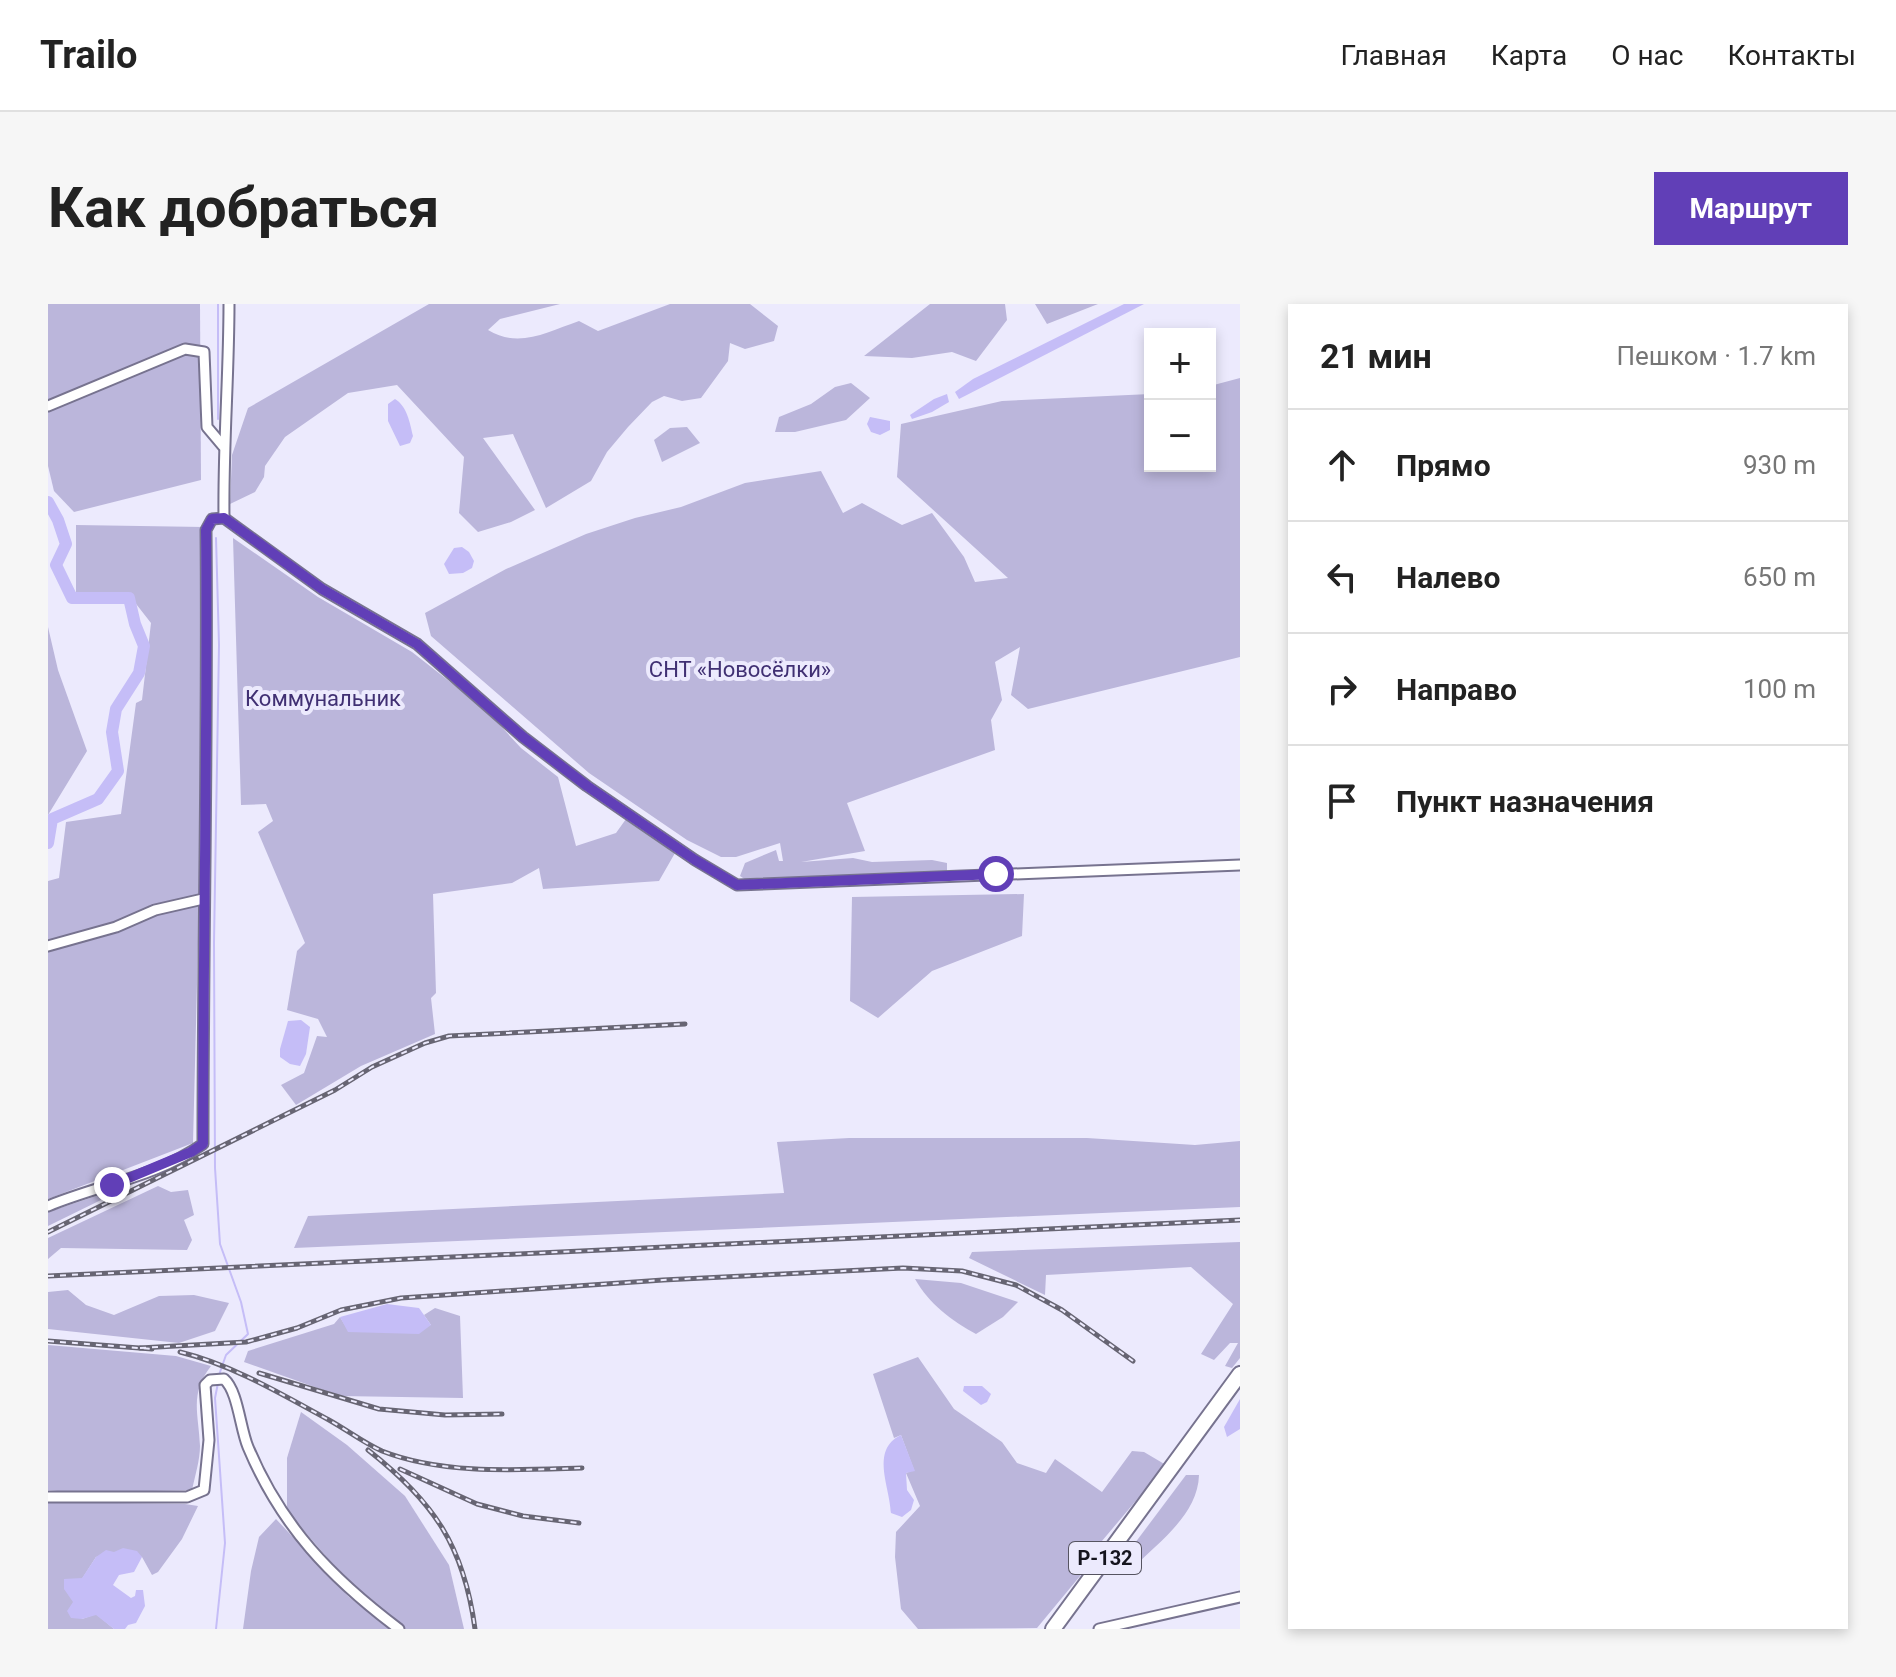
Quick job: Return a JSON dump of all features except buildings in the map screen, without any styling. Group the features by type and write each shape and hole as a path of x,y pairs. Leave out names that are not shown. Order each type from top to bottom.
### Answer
{"highway":[{"name":"Р-132","path":"1053,1629 1240,1374"}],"street":[{"path":"224,518 223,446 229,381 229,304"},
{"path":"48,406 185,349 204,352 207,427 223,446"},
{"path":"48,1206 112,1185 203,1144 203,899 208,713 206,530 212,519 224,518 322,589 417,644 523,737 587,786 737,885 1240,865"},
{"path":"48,946 116,927 155,910 203,899"},
{"path":"48,1497 187,1497 204,1490 209,1440 205,1385 210,1380 224,1379 234,1394 237,1417 248,1447 278,1508 352,1594 399,1629"},
{"path":"1099,1629 1240,1597"}],"green space":[{"path":"48,304 200,304 201,480 74,512 54,491 48,466"},
{"path":"429,304 560,304 500,319 488,330 511,338 533,337 579,321 598,331 670,304 750,304 778,326 774,341 745,349 730,343 728,361 701,398 682,401 664,396 652,402 607,452 591,481 546,508 513,434 483,438 535,510 511,522 478,532 459,513 464,457 397,385 348,393 285,437 265,466 264,477 255,492 230,504 232,455 248,408"},
{"path":"930,304 1005,304 1007,320 976,361 952,352 912,358 864,356"},
{"path":"1035,304 1098,304 1047,324"},
{"name":"СНТ «Новосёлки»","path":"1240,378 1240,657 1028,709 1011,695 1020,647 995,662 1002,700 991,720 995,750 847,803 865,851 801,862 853,858 872,862 932,860 947,863 947,874 746,880 740,876 745,863 776,850 779,861 783,861 780,843 736,857 721,857 687,840 589,773 431,636 425,613 506,569 586,534 681,507 745,483 821,471 843,513 862,503 902,525 932,513 964,557 975,582 1008,578 897,477 901,424 1002,401 1144,394 1144,472 1216,472 1216,384"},
{"path":"851,383 870,398 846,420 795,432 775,432 779,417 811,404 835,387"},
{"path":"687,427 700,443 662,462 654,440 670,428"},
{"name":"Коммунальник","path":"76,525 204,527 204,707 193,1143 48,1199 48,881 59,878 66,822 121,814 136,703 142,700 151,623 133,600 76,597"},
{"path":"233,538 318,597 412,652 486,710 521,748 558,777 576,846 616,833 626,819 675,853 659,881 543,889 539,868 512,883 433,894 436,993 431,998 435,1034 361,1066 296,1105 281,1085 304,1073 317,1036 327,1037 318,1019 287,1010 297,951 305,943 258,832 273,821 266,804 241,805"},
{"path":"48,627 58,670 87,751 48,815"},
{"path":"1024,894 1022,936 932,971 878,1018 850,1001 852,897"},
{"path":"849,1138 1087,1138 1195,1145 1240,1141 1240,1207 294,1248 308,1216 784,1193 777,1142"},
{"path":"158,1186 171,1192 188,1190 194,1215 184,1220 192,1240 187,1250 61,1248 48,1259 48,1238"},
{"path":"99,1195 101,1200 48,1226 48,1212"},
{"path":"1240,1242 1240,1358 1232,1368 1225,1366 1238,1343 1230,1343 1214,1360 1201,1354 1233,1304 1191,1267 1046,1275 1045,1295 969,1258 972,1252"},
{"path":"915,1279 961,1283 1018,1302 1003,1317 976,1334 942,1311"},
{"path":"68,1290 86,1305 114,1315 159,1296 194,1295 229,1303 215,1331 179,1343 48,1329 48,1292"},
{"path":"435,1308 460,1316 463,1398 340,1396 244,1362 248,1351 334,1324 340,1317 349,1332 431,1325 424,1315"},
{"path":"48,1345 176,1356 211,1366 198,1395 200,1451 192,1490 76,1493 48,1490"},
{"path":"918,1357 954,1409 1002,1442 1017,1463 1046,1473 1055,1459 1102,1492 1132,1451 1144,1452 1166,1465 1091,1554 1085,1570 1037,1628 918,1629 901,1609 895,1557 896,1532 920,1506 906,1473 914,1470 901,1435 894,1438 873,1374"},
{"path":"301,1412 347,1445 405,1496 449,1565 464,1629 406,1629 354,1589 287,1511 287,1458"},
{"path":"1186,1475 1199,1475 1192,1502 1176,1526 1134,1567 1126,1555"},
{"path":"48,1502 198,1506 182,1539 158,1572 152,1575 142,1557 114,1552 96,1557 71,1596 82,1619 96,1614 114,1629 48,1629"},
{"path":"276,1519 349,1597 391,1629 243,1629 259,1537"}],"shaded area":[{"path":"1124,304 1144,304 959,399 955,392 973,379"},
{"path":"947,394 949,402 912,419 910,415"},
{"path":"395,399 405,410 413,436 410,443 400,446 388,421 388,404"},
{"path":"870,417 890,421 890,430 880,435 871,432 867,424"},
{"path":"462,547 474,561 472,568 463,573 449,574 444,564 454,548"},
{"path":"301,1020 310,1027 306,1054 300,1066 280,1057 280,1049 288,1021"},
{"path":"387,1304 419,1308 431,1325 419,1334 348,1332 340,1317"},
{"path":"964,1386 982,1386 991,1394 987,1402 981,1405 963,1391"},
{"path":"1240,1399 1240,1429 1227,1437 1224,1427"},
{"path":"901,1435 915,1471 906,1473 907,1490 914,1500 911,1510 902,1517 891,1513 884,1470 886,1450"},
{"path":"123,1548 137,1551 142,1557 134,1572 119,1575 113,1585 131,1598 136,1590 143,1590 145,1606 136,1623 125,1629 114,1629 96,1615 71,1618 67,1611 73,1602 64,1589 64,1579 82,1578 96,1557 106,1550 114,1552"}],"waterway":[{"path":"218,304 218,419"},
{"path":"48,502 66,544 56,565 72,598 129,598 144,646 139,673 116,709 112,732 118,771 98,799 52,819 48,843"},
{"path":"216,538 219,645 214,943 215,1168 220,1244 241,1302 248,1334 226,1355 219,1375"},
{"path":"216,1629 225,1543 215,1398 218,1383"}],"railway":[{"path":"48,1232 425,1043 449,1036 685,1024"},
{"path":"48,1276 1240,1220"},
{"path":"140,1348 246,1342 297,1328 341,1310 401,1298 903,1268 962,1271 1016,1285 1062,1310 1133,1361"},
{"path":"48,1341 152,1349"},
{"path":"180,1352 219,1364 256,1381 375,1448 405,1459 481,1469 582,1468"},
{"path":"259,1373 379,1409 445,1415 502,1414"},
{"path":"368,1450 411,1488 442,1528 463,1573 475,1629"},
{"path":"400,1469 477,1504 523,1516 579,1523"}],"route":[{"path":"112,1185 203,1144 203,899 208,713 206,530 212,519 224,518 322,589 417,644 523,737 587,786 737,885 996,874"}]}
